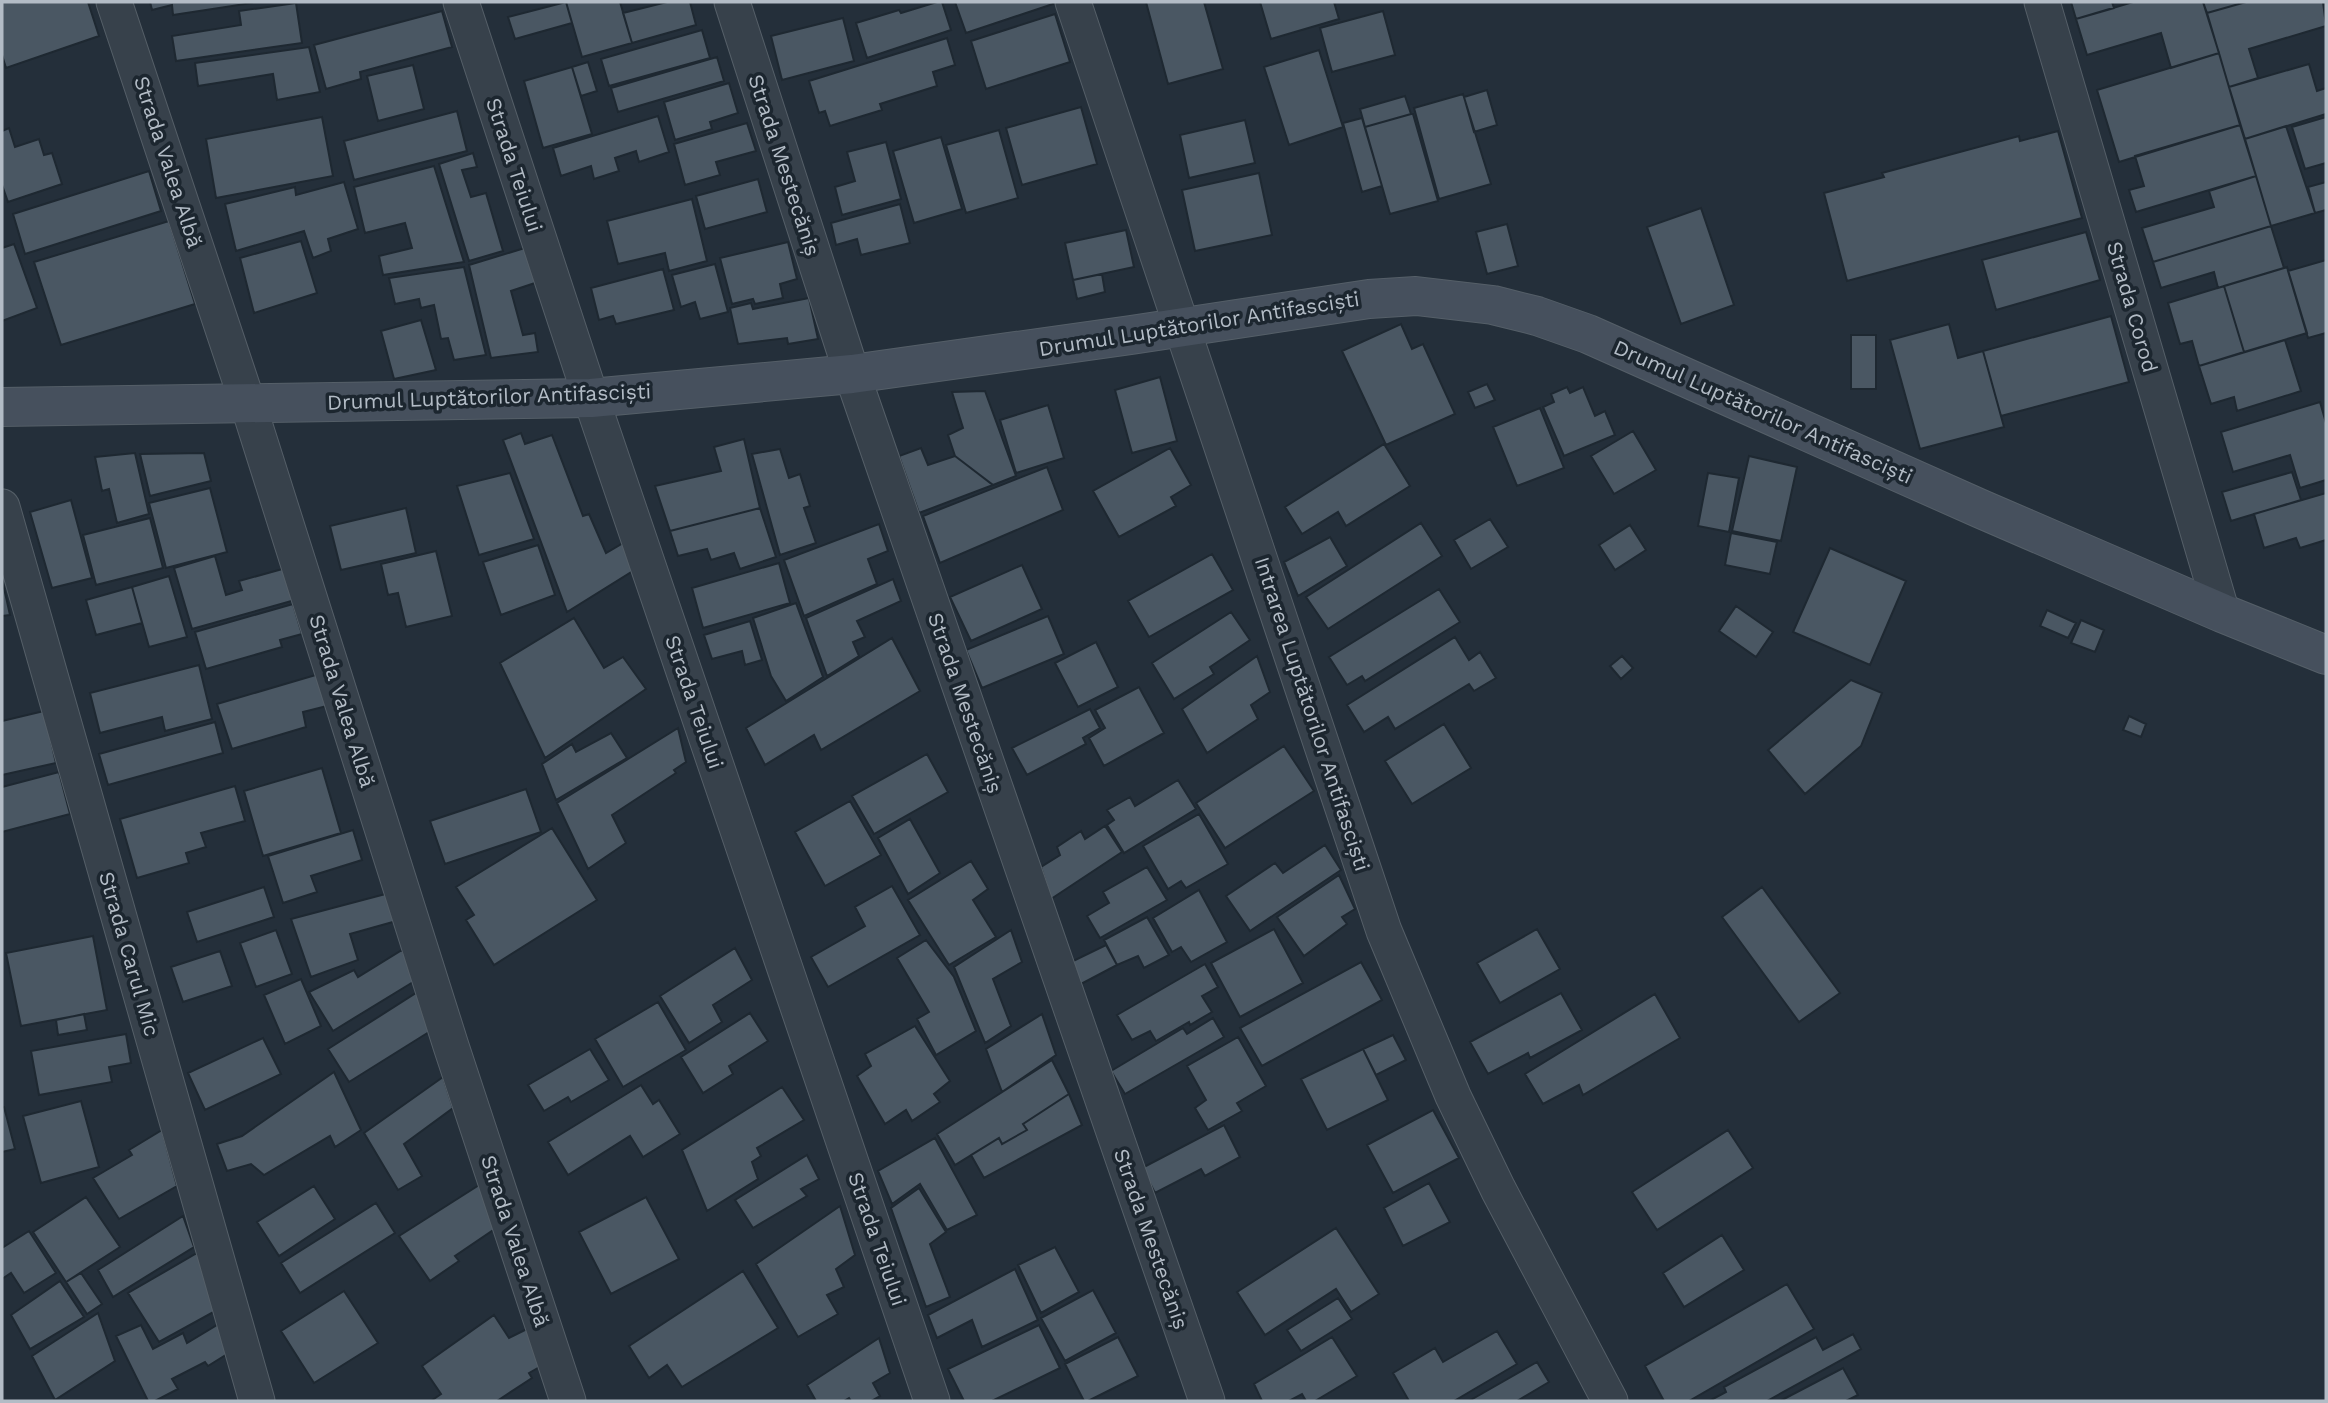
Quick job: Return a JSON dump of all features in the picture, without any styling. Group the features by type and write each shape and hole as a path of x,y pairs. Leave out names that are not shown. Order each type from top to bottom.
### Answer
{"street":[{"name":"Strada Valea Albă","path":"114,2 248,404 447,1033 568,1401"},
{"name":"Strada Teiului","path":"461,2 591,398 932,1401"},
{"name":"Strada Mestecăniș","path":"732,2 852,374 1207,1401"},
{"name":"Intrarea Luptătorilor Antifasciști","path":"1073,2 1384,931 1453,1096 1498,1189 1610,1401"},
{"name":"Strada Corod","path":"2042,2 2222,613"},
{"name":"Drumul Luptătorilor Antifasciști","path":"2,407 591,398 852,374 1369,299 1416,296 1493,305 1537,316 1588,334 2222,613 2326,655"},
{"name":"Strada Carul Mic","path":"2,507 257,1401"}],"building":[{"path":"2,2 88,2 99,36 6,68 2,55"},
{"path":"150,2 252,3 173,15 172,5 152,10"},
{"path":"566,2 572,23 515,39 508,17"},
{"path":"566,2 620,2 632,43 582,57"},
{"path":"667,2 690,2 696,25 632,43 623,13"},
{"path":"942,2 951,30 867,58 856,23"},
{"path":"955,2 1053,2 1053,4 966,33"},
{"path":"1146,2 1204,2 1223,69 1168,84"},
{"path":"1260,2 1334,2 1339,19 1271,39"},
{"path":"2071,2 2112,2 2114,8 2076,19"},
{"path":"2133,2 2203,2 2219,53 2171,68 2161,33 2087,55 2076,19"},
{"path":"2203,2 2246,2 2207,13"},
{"path":"2246,2 2323,2 2326,26 2249,49 2258,78 2229,87 2207,13"},
{"path":"296,3 302,43 176,61 172,36 241,25 239,11"},
{"path":"442,11 452,47 360,72 361,79 326,89 314,45"},
{"path":"1383,11 1395,55 1332,72 1320,28"},
{"path":"1055,14 1070,62 986,89 971,41"},
{"path":"843,18 854,61 782,80 771,36"},
{"path":"702,30 710,58 609,86 601,59"},
{"path":"947,38 955,65 933,72 937,86 880,104 882,110 830,126 825,111 819,113 809,81"},
{"path":"309,47 320,92 277,100 273,74 198,86 195,63"},
{"path":"1319,50 1343,127 1289,145 1264,67"},
{"path":"2219,53 2240,125 2119,162 2097,90"},
{"path":"717,57 724,81 618,112 611,88"},
{"path":"588,62 597,91 581,96 572,67"},
{"path":"2309,64 2317,91 2326,88 2326,114 2245,139 2229,87"},
{"path":"413,65 424,109 378,121 367,76"},
{"path":"572,67 592,134 543,148 524,81"},
{"path":"729,83 738,113 710,122 712,129 675,140 664,102"},
{"path":"1487,90 1497,125 1474,132 1464,97"},
{"path":"1463,94 1491,184 1439,199 1414,108"},
{"path":"1405,96 1411,114 1365,127 1360,109"},
{"path":"1081,107 1097,164 1022,185 1006,128"},
{"path":"457,111 467,151 354,180 344,141"},
{"path":"1413,114 1438,201 1390,214 1365,127"},
{"path":"658,116 669,152 639,162 636,151 615,158 619,171 594,179 591,166 561,176 553,148"},
{"path":"322,117 333,176 216,198 206,139"},
{"path":"2326,117 2326,163 2305,169 2292,127"},
{"path":"1362,118 1382,186 1362,192 1343,123"},
{"path":"1245,120 1255,163 1189,178 1180,135"},
{"path":"747,123 756,151 716,162 720,175 685,185 674,144"},
{"path":"2240,125 2256,176 2136,212 2129,190 2144,186 2135,156"},
{"path":"2286,126 2315,213 2271,226 2245,139"},
{"path":"9,128 15,147 39,139 44,155 52,153 62,184 8,202 2,185 2,131"},
{"path":"999,130 1018,198 966,213 946,145"},
{"path":"2058,131 2082,218 1847,281 1824,193 1884,177 1882,173 2019,136 2020,141"},
{"path":"941,137 962,209 914,223 893,151"},
{"path":"886,142 901,199 842,215 835,187 855,181 847,152"},
{"path":"473,153 477,167 462,170 471,197 486,193 503,251 469,261 439,164"},
{"path":"434,166 464,262 383,275 379,256 412,248 405,223 365,233 354,187"},
{"path":"149,171 161,211 25,254 13,214"},
{"path":"1259,173 1272,235 1195,251 1182,190"},
{"path":"2256,176 2271,226 2153,262 2142,228 2214,207 2209,191"},
{"path":"758,179 767,212 705,229 696,196"},
{"path":"344,182 358,229 328,239 331,251 313,258 304,231 236,251 225,204 295,187 296,195"},
{"path":"2326,182 2326,210 2315,213 2308,187"},
{"path":"692,199 707,261 669,271 665,253 618,264 607,221"},
{"path":"900,204 910,243 861,255 857,239 836,245 831,223"},
{"path":"1701,208 1734,305 1681,324 1647,227"},
{"path":"169,221 195,304 61,345 34,262"},
{"path":"1507,224 1518,266 1487,274 1476,232"},
{"path":"2271,226 2284,268 2218,288 2214,272 2161,288 2153,262"},
{"path":"1126,230 1134,267 1073,280 1065,243"},
{"path":"2086,232 2100,280 1996,310 1982,260"},
{"path":"301,241 317,293 254,313 240,258"},
{"path":"788,242 797,279 780,284 783,298 755,304 753,299 732,304 720,258"},
{"path":"14,244 37,308 2,321 2,248"},
{"path":"528,247 538,282 511,291 523,335 535,333 538,352 491,358 469,265"},
{"path":"2326,260 2326,333 2308,338 2288,271"},
{"path":"715,264 728,312 700,319 695,302 681,307 672,275"},
{"path":"464,267 486,355 454,360 448,338 441,339 434,305 421,308 419,299 395,304 389,278"},
{"path":"2287,267 2307,333 2244,352 2224,286"},
{"path":"663,269 674,310 616,324 613,316 599,320 591,288"},
{"path":"1102,274 1105,292 1077,299 1073,280"},
{"path":"2224,286 2244,352 2199,366 2192,341 2180,344 2168,303"},
{"path":"809,298 818,339 788,344 787,338 738,344 730,308 751,303 753,309"},
{"path":"2111,316 2129,382 2001,416 1983,351"},
{"path":"421,320 436,370 394,379 381,331"},
{"path":"1401,324 1412,349 1423,344 1455,414 1386,445 1342,351"},
{"path":"1949,324 1958,358 1983,351 2004,427 1920,449 1890,340"},
{"path":"1851,335 1876,335 1876,389 1851,389"},
{"path":"2285,340 2301,391 2237,411 2234,397 2211,404 2199,366"},
{"path":"1160,377 1177,441 1132,453 1115,390"},
{"path":"1487,384 1495,400 1475,408 1468,392"},
{"path":"1567,387 1570,393 1583,387 1595,416 1605,411 1615,435 1564,456 1543,407 1554,402 1551,394"},
{"path":"985,391 1016,476 993,485 955,456 948,435 963,428 952,392"},
{"path":"2320,402 2326,423 2326,480 2300,488 2290,455 2233,472 2221,432"},
{"path":"1048,405 1064,458 1016,473 1000,420"},
{"path":"1540,408 1564,468 1517,486 1493,427"},
{"path":"1633,431 1656,470 1614,494 1591,456"},
{"path":"521,433 525,444 552,435 583,516 589,514 606,553 625,542 636,569 567,612 503,440"},
{"path":"744,439 760,508 670,531 655,486 721,471 714,447"},
{"path":"1384,444 1410,486 1346,526 1338,512 1302,534 1285,507"},
{"path":"921,448 928,465 955,456 993,485 919,513 899,456"},
{"path":"1170,448 1191,485 1171,497 1176,506 1119,537 1093,491"},
{"path":"780,449 789,478 800,474 810,506 804,508 816,543 780,555 752,454"},
{"path":"135,453 149,514 117,523 109,489 102,491 95,457"},
{"path":"204,453 211,481 150,496 140,454"},
{"path":"1749,456 1797,467 1781,541 1732,531"},
{"path":"1047,467 1063,510 940,563 923,516"},
{"path":"2292,472 2301,500 2231,521 2222,492"},
{"path":"510,473 534,539 479,555 457,486"},
{"path":"1708,473 1739,478 1729,532 1698,526"},
{"path":"210,488 227,552 166,568 149,503"},
{"path":"2326,493 2326,540 2300,548 2296,538 2264,548 2254,514"},
{"path":"71,500 92,578 52,588 30,512"},
{"path":"406,508 416,553 341,570 330,526"},
{"path":"760,508 776,557 740,569 734,553 711,560 707,549 678,556 670,531"},
{"path":"150,518 163,568 96,585 83,535"},
{"path":"1490,519 1508,547 1471,569 1454,540"},
{"path":"1421,523 1442,556 1328,629 1306,597"},
{"path":"879,524 888,551 868,559 877,584 804,616 784,560"},
{"path":"1630,525 1646,550 1615,570 1599,545"},
{"path":"1731,533 1777,542 1770,574 1725,565"},
{"path":"1330,537 1347,566 1298,596 1284,562"},
{"path":"538,545 555,595 501,615 483,562"},
{"path":"1830,548 1906,581 1870,665 1793,632"},
{"path":"436,551 452,616 406,627 398,593 388,595 381,564"},
{"path":"1212,554 1233,590 1149,637 1128,601"},
{"path":"215,556 226,595 242,590 239,581 286,568 295,600 192,629 174,568"},
{"path":"779,563 790,603 703,628 692,588"},
{"path":"1022,565 1042,609 971,641 950,597"},
{"path":"169,576 187,637 149,647 132,587"},
{"path":"2,579 10,615 2,616"},
{"path":"893,579 901,601 857,621 865,637 853,642 859,656 827,676 806,618"},
{"path":"132,587 142,623 96,635 86,600"},
{"path":"1439,589 1460,622 1365,681 1362,676 1347,685 1329,657"},
{"path":"796,603 823,677 786,701 771,676 753,618"},
{"path":"293,604 302,634 280,640 282,647 206,669 195,632"},
{"path":"1736,606 1773,632 1756,657 1719,631"},
{"path":"2047,610 2076,623 2068,638 2040,626"},
{"path":"1231,612 1250,640 1210,667 1214,674 1174,699 1152,663"},
{"path":"1048,616 1064,654 982,688 966,650"},
{"path":"574,618 604,668 623,657 646,689 545,758 500,663"},
{"path":"2081,620 2104,630 2095,652 2071,643"},
{"path":"750,621 762,660 745,665 742,651 712,659 704,635"},
{"path":"1455,637 1469,660 1480,652 1496,678 1474,691 1469,684 1395,729 1388,717 1364,732 1347,705"},
{"path":"892,638 920,691 821,750 814,735 765,765 746,728"},
{"path":"1096,642 1118,687 1078,707 1055,663"},
{"path":"1257,656 1270,692 1251,705 1258,719 1207,753 1182,709"},
{"path":"1622,656 1633,668 1621,679 1610,666"},
{"path":"199,665 212,719 165,731 162,717 100,733 90,693"},
{"path":"319,674 327,706 303,712 306,727 232,749 217,704"},
{"path":"1851,680 1882,693 1861,746 1805,794 1768,750"},
{"path":"1139,687 1164,733 1104,766 1089,738 1105,728 1095,710"},
{"path":"1090,709 1100,728 1083,738 1086,744 1027,775 1012,748"},
{"path":"44,711 56,763 2,775 2,721"},
{"path":"2129,716 2146,724 2141,737 2123,730"},
{"path":"215,722 223,753 108,785 99,754"},
{"path":"1444,724 1471,768 1412,804 1385,761"},
{"path":"678,728 686,762 674,770 676,773 612,815 626,843 588,869 557,803"},
{"path":"611,733 627,758 556,800 542,764 572,744 576,752"},
{"path":"1284,746 1314,791 1225,848 1196,803"},
{"path":"927,754 948,792 874,834 852,796"},
{"path":"322,768 341,833 263,856 244,791"},
{"path":"59,772 70,814 2,832 2,787"},
{"path":"1178,780 1196,809 1124,853 1107,825 1114,820 1107,810 1130,797 1135,806"},
{"path":"235,786 245,821 201,833 206,847 186,853 189,863 137,878 120,819"},
{"path":"526,789 541,832 445,864 430,821"},
{"path":"850,801 881,855 825,886 795,832"},
{"path":"1199,814 1228,864 1186,888 1181,881 1168,889 1143,846"},
{"path":"910,819 940,873 908,894 878,838"},
{"path":"1105,826 1122,852 1051,899 1041,867 1060,855 1057,847 1081,831 1085,839"},
{"path":"552,828 597,900 494,965 466,920 474,915 456,887"},
{"path":"353,830 362,860 311,876 317,892 283,903 268,856"},
{"path":"1325,845 1341,870 1250,931 1226,896 1275,863 1283,873"},
{"path":"971,861 988,889 973,900 996,937 949,965 908,900"},
{"path":"1147,867 1167,900 1100,938 1087,916 1109,903 1103,892"},
{"path":"1339,875 1355,909 1342,917 1347,924 1304,956 1277,917"},
{"path":"892,886 920,935 828,987 811,957 865,926 855,907"},
{"path":"264,887 274,917 197,942 187,912"},
{"path":"1762,887 1840,993 1799,1022 1722,917"},
{"path":"1199,890 1227,942 1191,962 1181,947 1172,952 1153,918"},
{"path":"393,892 400,920 350,934 358,960 311,977 291,919"},
{"path":"1147,917 1169,955 1144,968 1138,956 1117,965 1104,940"},
{"path":"1274,929 1303,983 1240,1017 1211,963"},
{"path":"1537,929 1560,969 1500,1003 1477,963"},
{"path":"276,930 292,974 256,987 240,943"},
{"path":"1011,930 1022,962 993,979 1011,1026 985,1043 954,967"},
{"path":"93,936 107,1010 21,1026 6,953"},
{"path":"926,940 954,977 976,1031 936,1055 917,1019 929,1012 897,958"},
{"path":"1106,945 1117,965 1081,984 1071,962"},
{"path":"735,948 752,980 713,1005 722,1022 689,1043 660,996"},
{"path":"402,950 418,979 333,1031 309,992 354,970 358,977"},
{"path":"220,951 232,986 183,1002 171,967"},
{"path":"1361,962 1382,1000 1262,1066 1240,1028"},
{"path":"1205,964 1218,987 1202,996 1212,1012 1156,1041 1150,1031 1132,1040 1117,1015"},
{"path":"301,979 321,1026 285,1044 264,995"},
{"path":"416,993 437,1027 349,1082 328,1049"},
{"path":"1561,993 1582,1030 1530,1058 1528,1053 1488,1074 1470,1042"},
{"path":"1655,994 1680,1038 1583,1095 1579,1085 1543,1104 1525,1074"},
{"path":"658,1002 686,1050 623,1087 595,1039"},
{"path":"750,1013 768,1041 729,1066 733,1074 703,1093 681,1057"},
{"path":"84,1014 87,1030 58,1035 56,1020"},
{"path":"1042,1014 1056,1055 1002,1092 986,1049"},
{"path":"1213,1018 1224,1037 1125,1094 1111,1071 1183,1028 1187,1034"},
{"path":"915,1026 950,1081 934,1094 940,1102 912,1121 906,1110 885,1124 857,1076 871,1066 865,1054"},
{"path":"126,1034 131,1063 109,1067 112,1082 39,1095 31,1051"},
{"path":"1393,1035 1406,1060 1376,1075 1363,1049"},
{"path":"1238,1037 1266,1086 1237,1103 1242,1111 1208,1130 1195,1108 1206,1100 1187,1066"},
{"path":"263,1038 281,1074 205,1110 188,1073"},
{"path":"590,1049 609,1080 571,1102 568,1097 544,1111 528,1085"},
{"path":"1363,1049 1388,1100 1327,1130 1301,1079"},
{"path":"1052,1060 1069,1094 1023,1124 1027,1130 1002,1144 999,1138 955,1165 937,1134"},
{"path":"334,1072 361,1130 335,1147 330,1136 264,1175 251,1164 227,1171 217,1144 242,1136"},
{"path":"443,1077 453,1108 404,1144 422,1176 398,1190 364,1133"},
{"path":"641,1085 653,1104 659,1100 680,1134 643,1157 630,1136 568,1175 548,1142"},
{"path":"782,1087 804,1120 757,1148 761,1156 752,1162 758,1179 707,1211 682,1150"},
{"path":"1069,1094 1082,1125 984,1178 971,1155 999,1138 1002,1144 1027,1130 1023,1124"},
{"path":"81,1101 99,1167 41,1183 23,1116"},
{"path":"2,1107 15,1149 2,1152"},
{"path":"1433,1110 1459,1158 1393,1193 1367,1145"},
{"path":"1224,1125 1240,1157 1205,1176 1201,1169 1155,1193 1142,1168"},
{"path":"162,1130 177,1186 119,1219 93,1178 132,1155 129,1150"},
{"path":"1728,1130 1753,1168 1657,1230 1632,1192"},
{"path":"935,1138 977,1215 947,1230 920,1184 892,1204 878,1171"},
{"path":"807,1155 819,1179 801,1189 807,1196 753,1228 735,1200"},
{"path":"487,1180 502,1224 455,1256 459,1261 430,1281 399,1236"},
{"path":"1429,1183 1450,1222 1403,1246 1384,1208"},
{"path":"314,1186 335,1219 279,1256 257,1222"},
{"path":"919,1188 946,1232 930,1244 950,1297 926,1307 891,1208"},
{"path":"86,1197 120,1247 66,1282 33,1232"},
{"path":"646,1197 679,1259 611,1294 579,1232"},
{"path":"376,1203 395,1233 300,1293 281,1263"},
{"path":"840,1206 855,1255 836,1269 844,1287 827,1295 838,1314 798,1337 756,1264"},
{"path":"183,1216 194,1247 113,1297 98,1270"},
{"path":"1336,1228 1379,1294 1351,1312 1336,1289 1265,1335 1237,1292"},
{"path":"29,1231 56,1273 24,1293 11,1273 2,1279 2,1248"},
{"path":"1722,1235 1744,1270 1684,1307 1663,1273"},
{"path":"1055,1247 1079,1292 1041,1313 1018,1265"},
{"path":"197,1253 219,1309 159,1342 128,1293"},
{"path":"1015,1269 1038,1320 982,1347 972,1320 937,1338 928,1315"},
{"path":"743,1271 778,1328 682,1387 667,1365 649,1378 629,1346"},
{"path":"81,1273 102,1304 87,1314 66,1282"},
{"path":"60,1281 84,1317 30,1349 11,1315"},
{"path":"1787,1284 1814,1329 1689,1401 1664,1401 1645,1366"},
{"path":"1093,1290 1116,1333 1065,1361 1041,1318"},
{"path":"344,1291 378,1343 314,1383 281,1331"},
{"path":"1338,1298 1352,1319 1301,1351 1287,1330"},
{"path":"98,1313 115,1361 55,1400 32,1356"},
{"path":"494,1315 509,1338 537,1324 550,1361 529,1373 532,1378 497,1401 431,1401 441,1394 422,1366"},
{"path":"222,1322 232,1351 208,1366 205,1362 172,1379 178,1389 155,1401 148,1401 116,1336 141,1325 153,1349 183,1333 187,1343"},
{"path":"1039,1325 1060,1368 992,1401 964,1401 948,1369"},
{"path":"1497,1331 1517,1364 1454,1401 1409,1401 1393,1373 1435,1348 1443,1362"},
{"path":"1853,1334 1861,1349 1767,1401 1709,1401 1726,1392 1724,1387 1816,1337 1823,1350"},
{"path":"1118,1337 1138,1376 1084,1401 1065,1364"},
{"path":"1332,1337 1357,1376 1315,1401 1306,1401 1302,1394 1289,1401 1262,1401 1254,1384"},
{"path":"879,1338 890,1373 873,1383 880,1396 871,1401 851,1401 849,1398 844,1401 816,1401 807,1385"},
{"path":"1537,1362 1549,1382 1517,1401 1469,1401"},
{"path":"1843,1368 1858,1395 1846,1401 1780,1401"}]}
